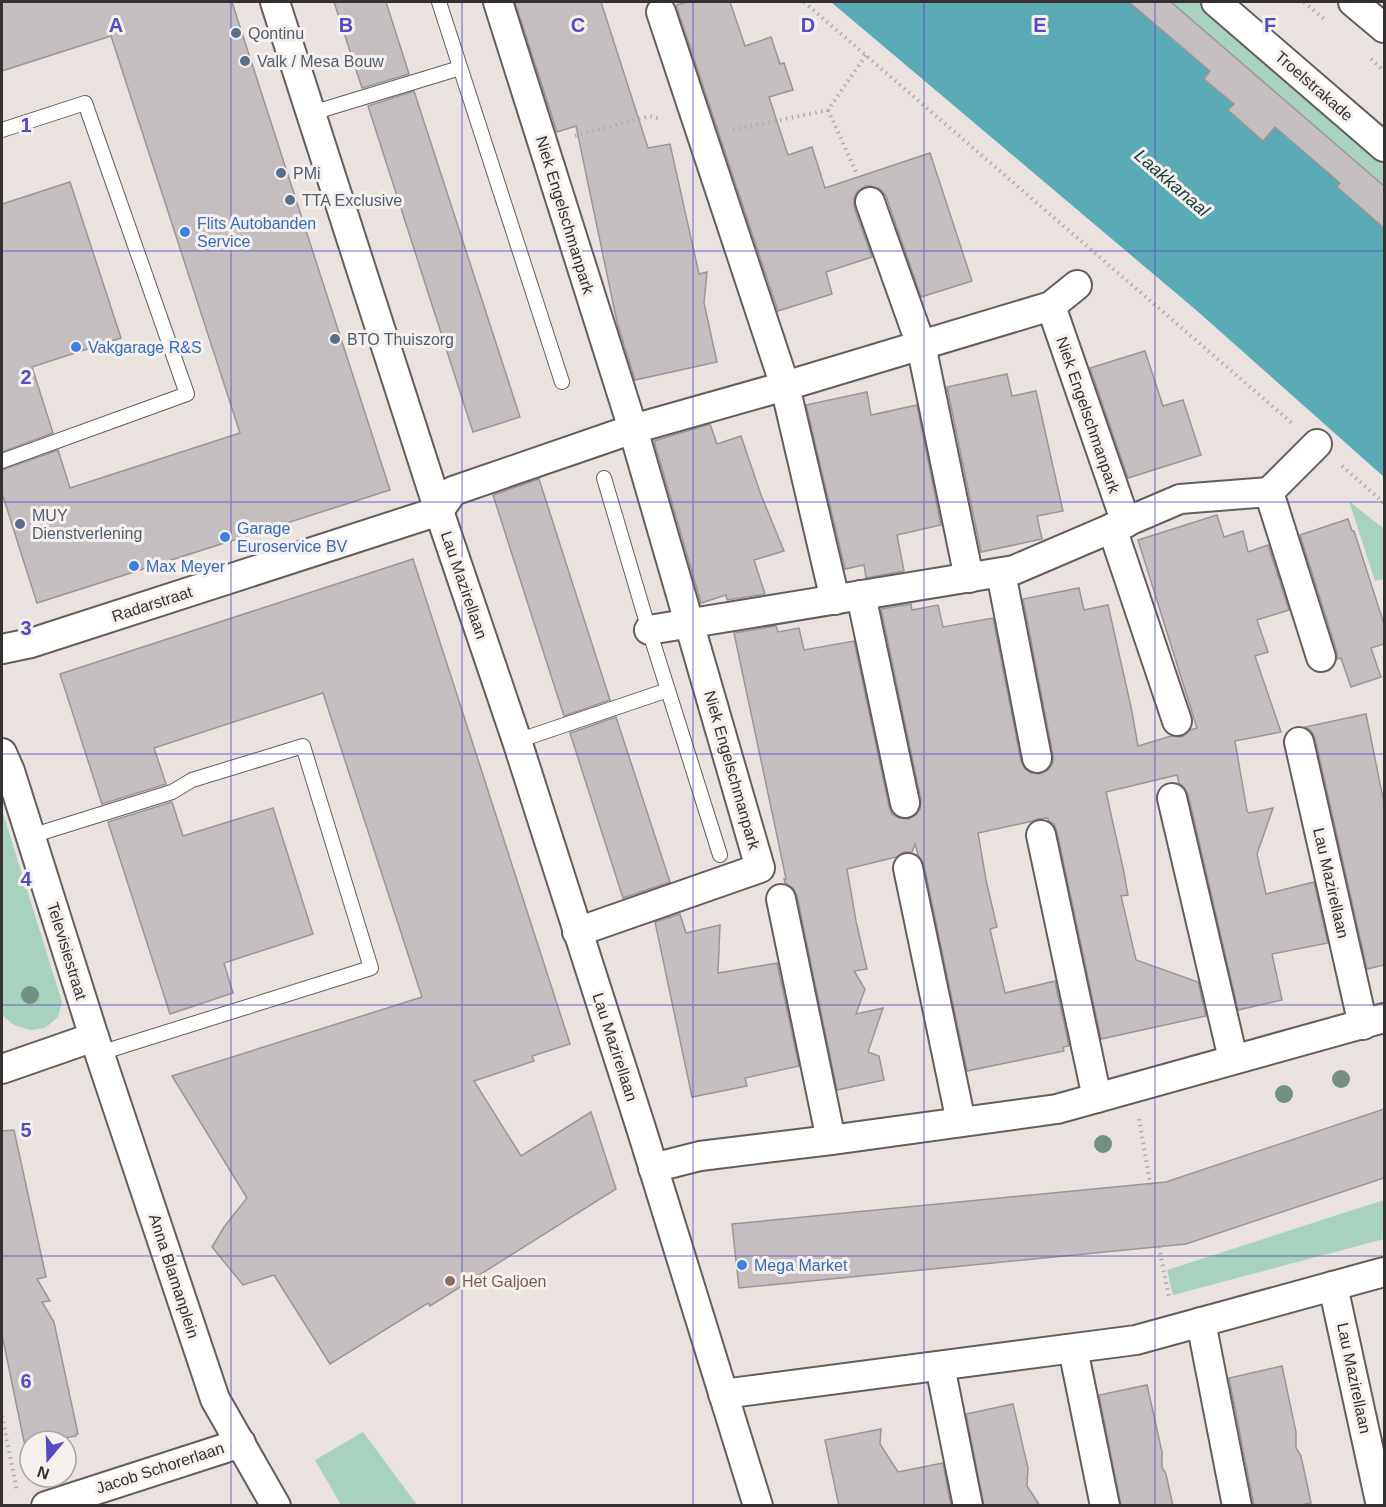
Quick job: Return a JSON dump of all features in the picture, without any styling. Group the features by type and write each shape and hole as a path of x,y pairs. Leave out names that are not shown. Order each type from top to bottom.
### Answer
{"street":[{"name":"Lau Mazirellaan","path":"275,2 439,511 517,741 758,1506"},
{"name":"Niek Engelschmanpark","path":"498,2 633,429 760,868 577,932"},
{"name":"Troelstrakade","path":"1216,2 1384,147"},
{"path":"1353,2 1384,28"},
{"path":"661,12 785,386 848,598 905,803"},
{"path":"870,202 921,345 969,578"},
{"path":"439,511 453,491 633,429 1051,306 1077,285"},
{"name":"Niek Engelschmanpark","path":"1051,306 1177,721"},
{"path":"649,630 1014,570 1180,500 1269,492 1317,444"},
{"path":"1269,492 1321,657"},
{"name":"Radarstraat","path":"2,649 31,643 439,511"},
{"path":"1001,573 1037,758"},
{"name":"Lau Mazirellaan","path":"653,1168 700,1156 1057,1109 1374,1021 1299,742"},
{"name":"Televisiestraat","path":"4,766 31,836 97,1045"},
{"path":"1172,798 1233,1059"},
{"path":"1041,835 1097,1098"},
{"path":"908,868 961,1122"},
{"path":"781,899 831,1140"},
{"path":"2,1069 97,1045"},
{"name":"Anna Blamanplein","path":"97,1045 215,1399 276,1506"},
{"path":"723,1394 1136,1340 1384,1272"},
{"name":"Lau Mazirellaan","path":"1334,1286 1381,1506"},
{"path":"1201,1322 1238,1506"},
{"path":"1073,1349 1105,1506"},
{"path":"940,1366 968,1506"},
{"name":"Jacob Schorerlaan","path":"46,1506 241,1443"}],"lane":[{"path":"439,2 562,382"},
{"path":"312,113 460,68"},
{"path":"2,130 85,103 187,394 2,461"},
{"path":"604,478 720,855"},
{"path":"517,741 668,690"},
{"path":"31,836 172,792 192,780 303,746 371,968 97,1045"}],"path":[{"path":"804,2 1384,503"},
{"path":"828,110 870,202"},
{"path":"1134,1088 1151,1188"},
{"path":"1159,1247 1165,1278"},
{"path":"2,1416 18,1495"}],"green space":[{"path":"1171,2 1201,2 1384,160 1384,186"},
{"path":"1349,501 1384,529 1384,579 1375,581"},
{"path":"2,810 62,1002 58,1017 45,1028 30,1030 14,1025 2,1015"},
{"path":"1384,1200 1384,1239 1173,1295 1167,1270"},
{"path":"363,1432 417,1505 341,1505 315,1460"}],"water":[{"name":"Laakkanaal","path":"831,2 1171,2 1384,186 1384,477 1196,310"}],"building":[{"path":"2,2 232,2 390,490 37,603 2,493 2,470 58,450 70,488 240,433 111,36 2,71"},
{"path":"334,2 386,2 409,74 362,88"},
{"path":"515,2 601,2 648,148 670,144 699,274 707,272 704,303 717,362 635,380 617,322 576,126 557,132"},
{"path":"688,2 730,2 745,46 771,37 780,64 784,63 793,90 769,97 788,155 812,147 825,188 930,153 972,281 921,297 886,196 880,189 865,186 857,192 854,207 872,257 826,272 832,294 778,311 676,5"},
{"path":"1129,2 1171,2 1384,186 1384,228 1337,187 1340,183 1275,127 1263,141 1228,110 1234,104 1204,79 1210,71"},
{"path":"414,91 520,417 473,432 368,106"},
{"path":"70,182 121,338 32,367 53,433 2,452 2,204"},
{"path":"1145,351 1163,406 1183,400 1201,455 1128,478 1090,368"},
{"path":"1007,374 1012,396 1036,391 1063,511 1037,516 1042,539 981,552 947,387"},
{"path":"867,392 871,415 917,405 941,525 897,535 904,571 866,578 864,565 845,569 806,405"},
{"path":"710,424 717,444 741,436 761,495 784,551 754,560 765,594 727,600 726,595 701,603 654,441"},
{"path":"539,479 610,700 564,716 493,495"},
{"path":"1217,515 1224,537 1243,531 1248,552 1268,545 1289,610 1257,620 1268,652 1255,656 1281,732 1235,741 1247,811 1249,813 1273,808 1257,854 1266,894 1314,882 1328,943 1272,954 1282,1000 1238,1010 1188,794 1179,783 1177,775 1106,792 1128,895 1121,896 1136,960 1198,982 1206,1016 1101,1039 1054,824 1048,818 1038,819 978,833 997,927 990,929 1005,993 1055,981 1069,1046 1063,1047 1064,1051 967,1071 924,865 915,844 912,852 904,852 896,857 847,869 867,969 854,971 865,989 856,1014 883,1008 868,1052 879,1056 884,1080 837,1090 797,896 784,879 786,879 734,633 776,626 778,632 799,628 804,650 854,641 889,806 892,814 899,818 909,819 920,809 921,800 881,609 911,604 912,610 938,605 943,627 993,618 1021,761 1025,769 1031,773 1040,774 1048,770 1053,763 1053,755 1023,599 1079,588 1084,610 1108,605 1138,746 1171,736 1182,737 1190,730 1197,728 1138,540"},
{"path":"1348,519 1384,624 1384,644 1371,648 1381,677 1351,687 1341,658 1337,659 1337,652 1300,535"},
{"path":"413,559 570,1044 532,1056 534,1061 474,1081 521,1156 591,1112 616,1189 430,1306 428,1303 330,1364 274,1275 243,1285 212,1247 224,1227 247,1198 172,1076 422,997 323,693 154,748 166,784 102,804 60,674"},
{"path":"1366,714 1384,803 1384,965 1367,969 1315,738 1305,727"},
{"path":"616,717 670,882 623,898 570,733"},
{"path":"172,802 183,836 273,808 313,934 224,963 233,993 170,1014 108,822"},
{"path":"680,914 686,933 720,925 718,973 777,963 799,1066 745,1078 747,1086 692,1097 655,922"},
{"path":"1384,1109 1384,1178 1186,1244 739,1288 732,1224 1166,1182"},
{"path":"14,1130 46,1277 37,1279 50,1301 42,1302 54,1322 77,1429 21,1429 2,1335 2,1131"},
{"path":"1282,1366 1296,1432 1296,1448 1301,1456 1311,1503 1295,1506 1254,1506 1229,1378"},
{"path":"1147,1385 1162,1452 1162,1467 1166,1474 1173,1506 1121,1506 1099,1395"},
{"path":"1013,1404 1028,1468 1027,1486 1040,1506 984,1506 966,1414"},
{"path":"881,1429 880,1444 898,1472 943,1463 951,1506 839,1506 825,1440"}],"place":[{"name":"Qontinu","path":"236,33"},
{"name":"Valk / Mesa Bouw","path":"245,61"},
{"name":"PMi","path":"281,173"},
{"name":"TTA Exclusive","path":"290,200"},
{"name":"Flits Autobanden Service","path":"185,232"},
{"name":"BTO Thuiszorg","path":"335,339"},
{"name":"Vakgarage R&S","path":"76,347"},
{"name":"MUY Dienstverlening","path":"20,524"},
{"name":"Garage Euroservice BV","path":"225,537"},
{"name":"Max Meyer","path":"134,566"},
{"name":"Mega Market","path":"742,1265"},
{"name":"Het Galjoen","path":"450,1281"}]}
